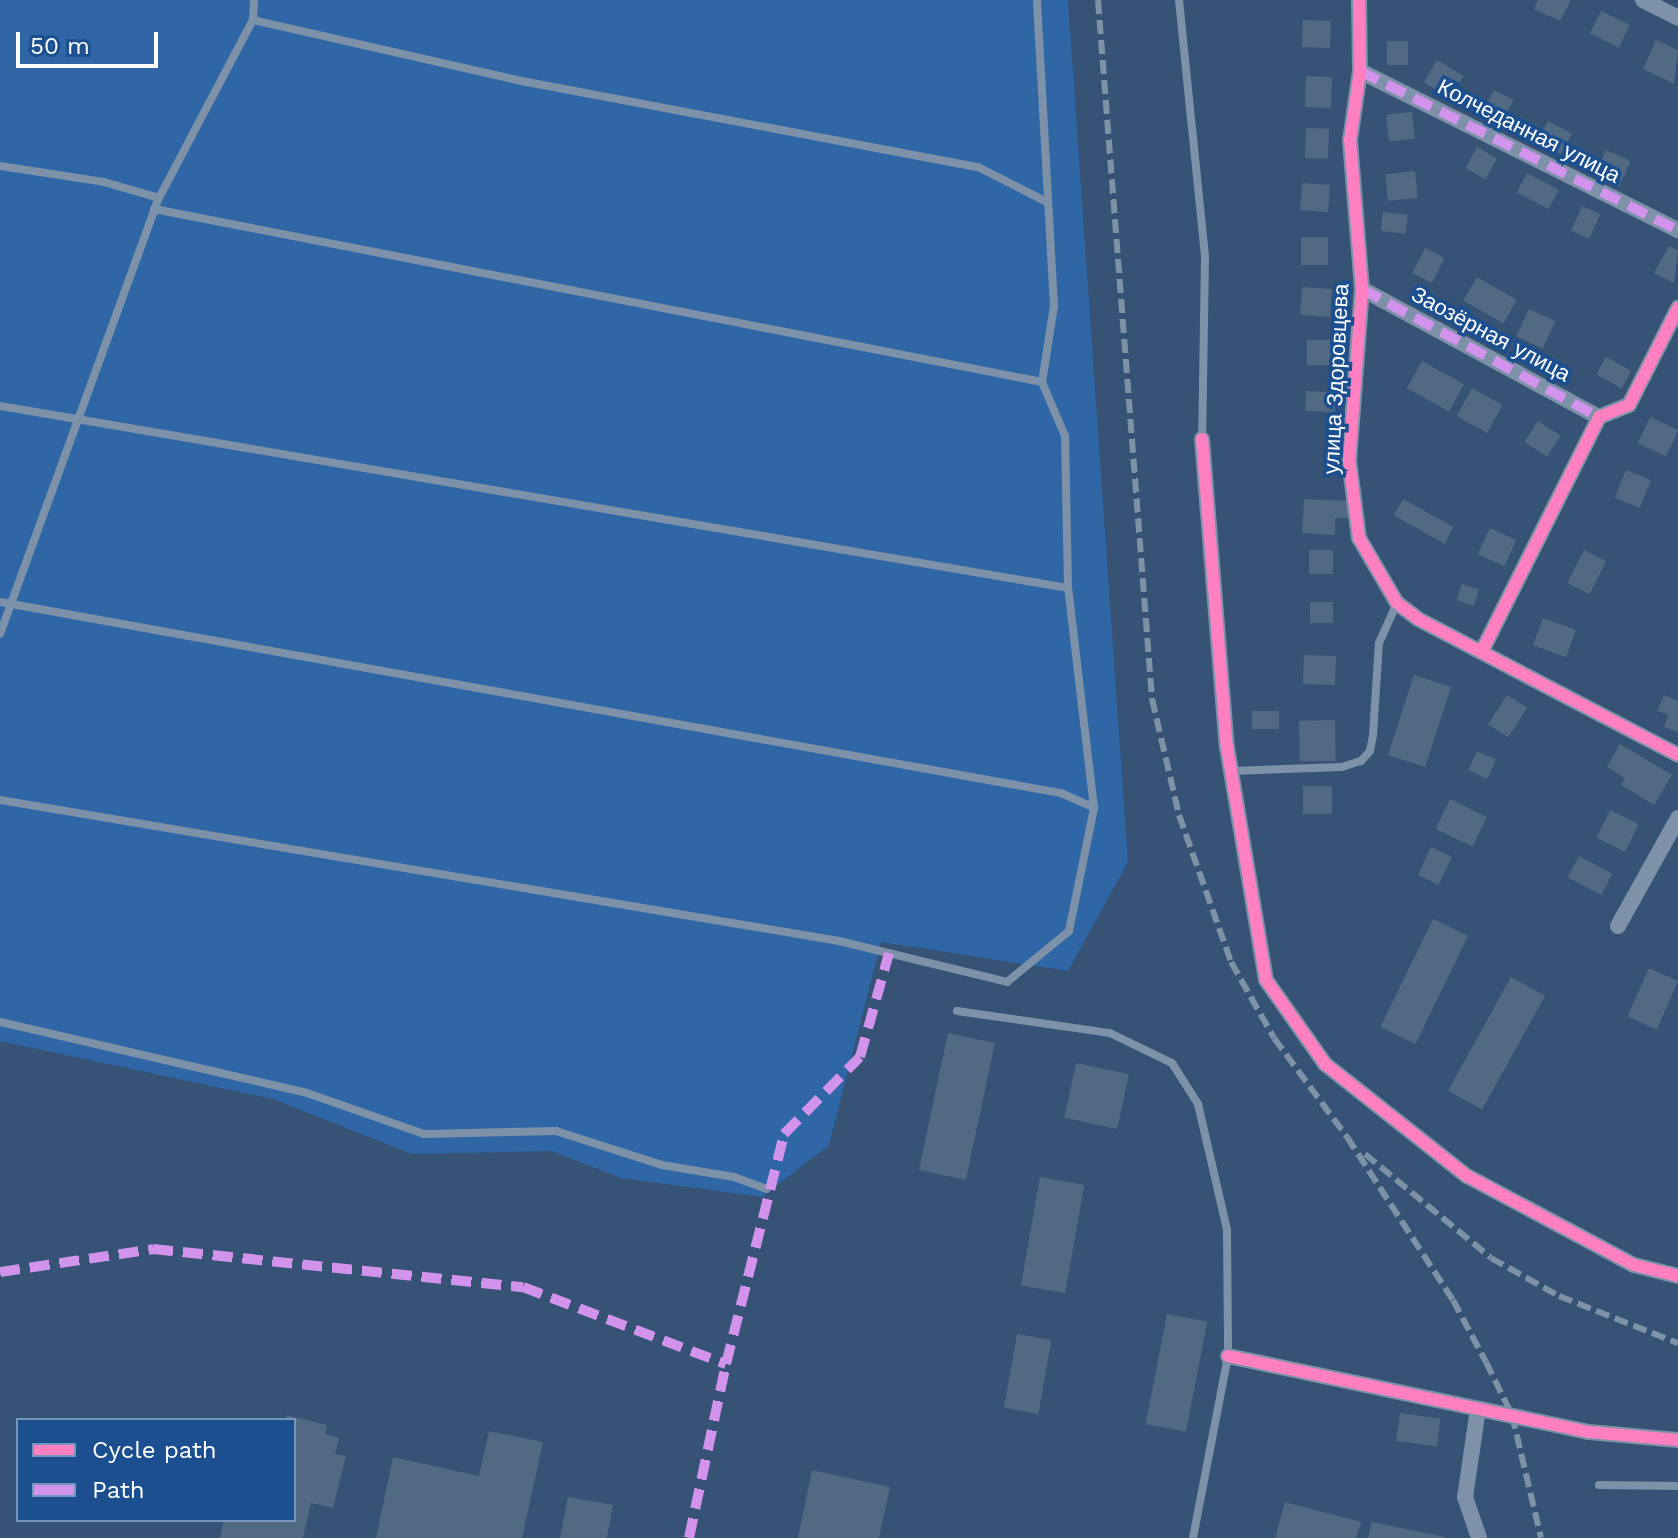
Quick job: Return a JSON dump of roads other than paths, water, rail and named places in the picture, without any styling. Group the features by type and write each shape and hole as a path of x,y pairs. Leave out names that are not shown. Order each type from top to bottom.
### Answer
{"street":[{"name":"улица Здоровцева","path":"1359,0 1360,71 1350,140 1362,289 1349,460 1359,538 1397,603"},
{"path":"1643,0 1678,18"},
{"name":"Колчеданная улица","path":"1360,71 1678,230"},
{"name":"Заозёрная улица","path":"1362,289 1599,417"},
{"path":"1482,651 1599,417 1629,405 1678,308"},
{"path":"1202,439 1232,771 1266,980 1325,1064 1467,1176 1634,1265 1678,1276"},
{"path":"1397,603 1678,755"},
{"path":"1618,926 1678,818"},
{"path":"1228,1356 1589,1432 1678,1440"},
{"path":"1478,1409 1465,1497 1479,1538"}],"lane":[{"path":"0,634 82,421 154,209 253,20 254,0"},
{"path":"0,800 839,941 1007,982 1069,931 1094,808 1068,588 1065,436 1042,382 1054,306 1037,0"},
{"path":"1179,0 1205,257 1202,439"},
{"path":"253,20 527,82 978,167 1047,202"},
{"path":"0,166 104,182 159,198"},
{"path":"154,209 1042,382"},
{"path":"0,406 1068,588"},
{"path":"0,602 1061,793 1094,808"},
{"path":"1232,771 1342,767 1361,761 1371,743 1379,643 1397,603"},
{"path":"957,1011 1110,1033 1172,1063 1198,1104 1227,1230 1228,1356 1193,1538"},
{"path":"0,1022 307,1093 424,1134 556,1131 662,1165 734,1177 767,1189"},
{"path":"1599,1485 1678,1486"}],"railway":[{"path":"1098,0 1152,699 1179,815 1231,962 1274,1038 1347,1137 1453,1300 1486,1362 1512,1415 1541,1538"},
{"path":"1365,1154 1491,1258 1559,1296 1678,1343"}]}
